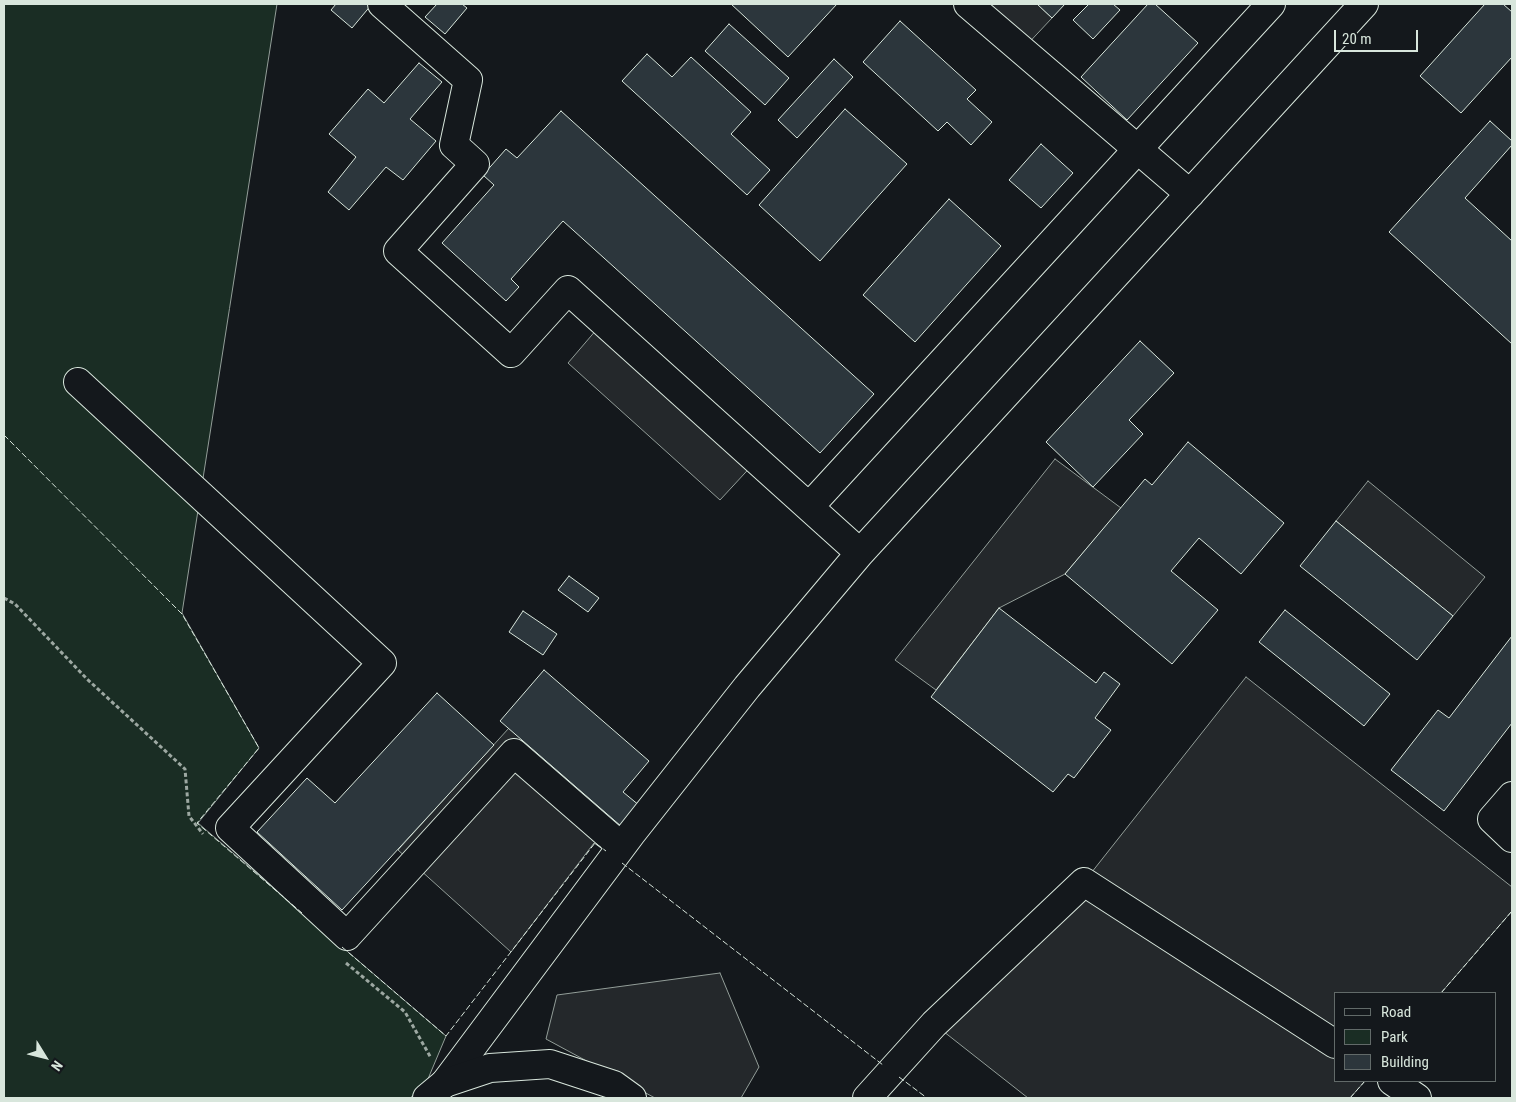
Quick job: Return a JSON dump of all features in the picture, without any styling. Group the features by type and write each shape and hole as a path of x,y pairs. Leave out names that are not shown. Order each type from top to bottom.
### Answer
{"street":[{"path":"382,4 468,80 454,146 474,164 398,251 511,353 568,290 860,553"},
{"path":"968,4 1190,194"},
{"path":"809,507 1271,4"},
{"path":"436,1091 617,851 747,687 860,553 1364,4"},
{"path":"78,382 382,663 230,828 348,936 514,753 617,851"},
{"path":"1512,796 1492,819 1512,838"},
{"path":"867,1098 934,1024 1084,882 1334,1043"},
{"path":"436,1091 490,1068 550,1064 614,1085 632,1098"},
{"path":"1393,1082 1417,1098"}],"path":[{"path":"4,598 14,604"},
{"path":"405,1012 436,1091"}],"green space":[{"path":"4,4 277,4 182,613 259,748 198,823 446,1036 425,1086 410,1098 4,1098"}],"shaded area":[{"path":"968,4 1037,4 1052,18 1022,50"},
{"path":"603,322 757,460 720,500 568,363"},
{"path":"1055,459 1121,508 1065,574 999,608 936,690 895,660"},
{"path":"1368,481 1485,577 1453,616 1336,521"},
{"path":"1246,677 1512,887 1512,911 1442,992 1334,992 1334,1082 1364,1082 1350,1098 1028,1098 934,1024 1084,882"},
{"path":"509,728 631,834 613,856 594,843 511,952 398,850"},
{"path":"720,973 759,1067 741,1098 655,1098 546,1039 557,995"}],"building":[{"path":"336,4 372,4 352,28 331,10"},
{"path":"437,4 462,4 467,8 445,34 425,17"},
{"path":"731,4 837,4 788,57"},
{"path":"1037,4 1065,4 1052,18"},
{"path":"1089,4 1113,4 1120,10 1093,39 1073,20"},
{"path":"1148,4 1155,4 1198,43 1127,120 1081,77"},
{"path":"1485,4 1503,4 1512,12 1512,57 1461,113 1420,76"},
{"path":"900,21 976,90 967,99 992,122 971,145 947,122 938,131 863,62"},
{"path":"729,24 789,78 765,105 705,51"},
{"path":"647,54 672,77 691,57 751,112 731,134 770,170 747,195 622,81"},
{"path":"834,59 853,77 797,138 778,120"},
{"path":"419,63 442,82 410,119 436,141 403,180 386,167 349,210 328,192 356,157 329,134 368,89 384,103"},
{"path":"845,109 907,164 820,261 759,205"},
{"path":"561,111 874,394 820,453 563,221 511,279 519,287 506,301 442,243 494,185 483,175 506,149 517,158"},
{"path":"1490,121 1512,141 1512,145 1465,198 1512,241 1512,344 1389,232"},
{"path":"1041,144 1073,173 1041,208 1009,180"},
{"path":"949,199 1001,246 915,342 863,295"},
{"path":"1140,341 1174,373 1129,420 1143,434 1093,487 1046,442"},
{"path":"1188,442 1284,523 1241,574 1199,538 1171,571 1218,610 1172,664 1065,574 1145,479 1152,485"},
{"path":"1336,521 1453,616 1417,660 1300,566"},
{"path":"569,576 599,598 588,612 558,590"},
{"path":"999,608 1096,683 1104,672 1120,684 1095,718 1111,730 1074,778 1068,774 1053,792 931,697"},
{"path":"1285,610 1390,694 1364,726 1259,642"},
{"path":"523,611 557,634 543,655 509,632"},
{"path":"1512,636 1512,723 1444,811 1391,770 1438,710 1449,718"},
{"path":"544,670 649,761 623,792 640,806 622,827 500,721"},
{"path":"437,693 494,745 342,910 257,832 307,778 335,803"}],"fence":[{"path":"4,435 182,614 259,748 197,823 302,913"},
{"path":"342,947 446,1036 595,843 606,851"},
{"path":"622,863 883,1065"},
{"path":"1442,992 1512,911"},
{"path":"899,1077 927,1098"},
{"path":"1350,1098 1364,1082"}]}
